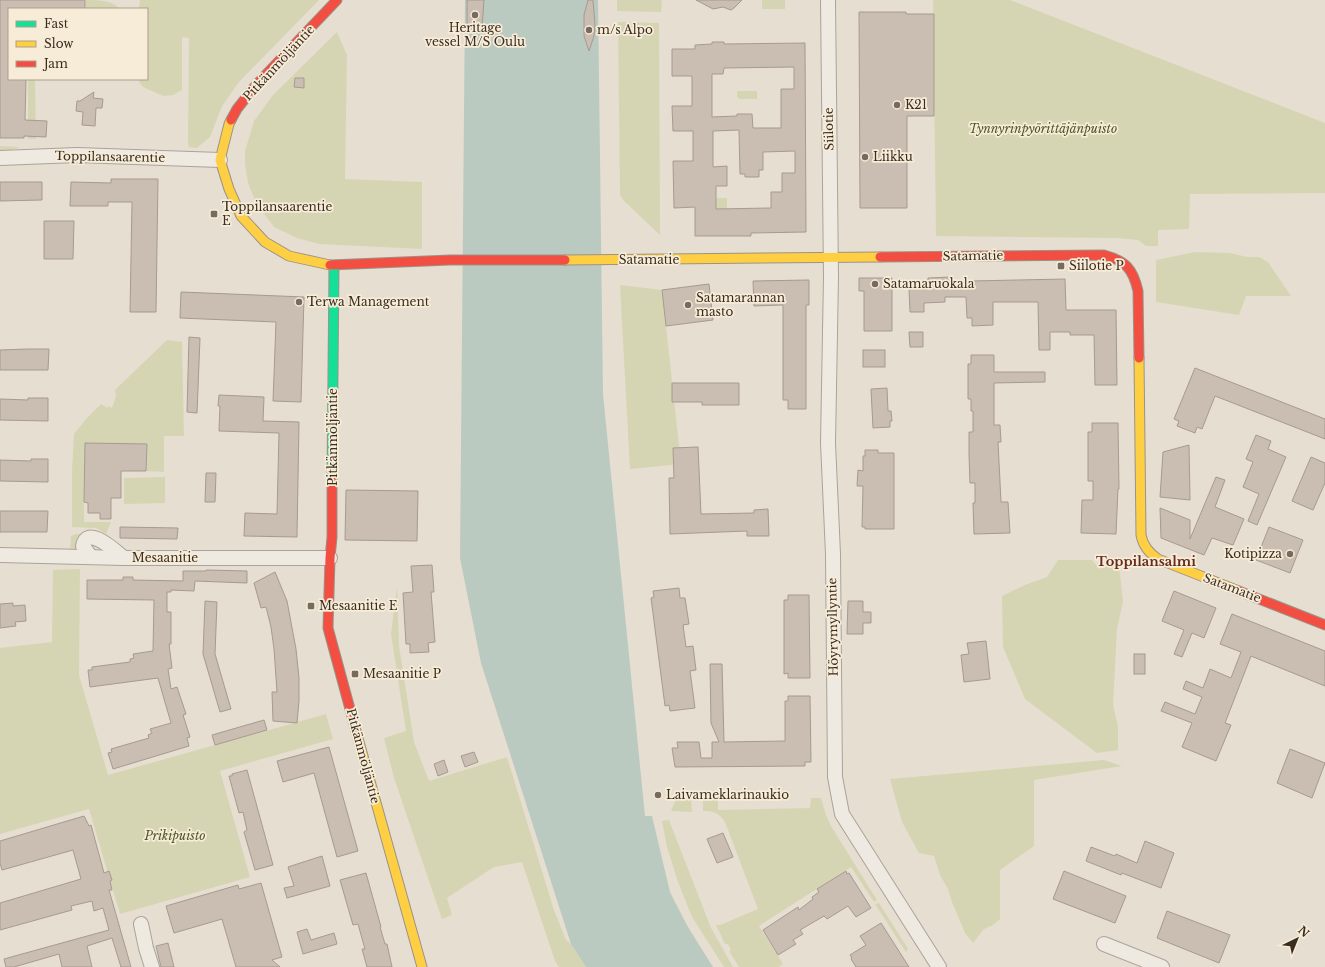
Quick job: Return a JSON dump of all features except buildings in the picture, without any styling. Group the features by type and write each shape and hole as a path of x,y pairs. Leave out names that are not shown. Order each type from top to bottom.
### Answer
{"street":[{"name":"Pitkänmöljäntie","path":"220,160 229,124 237,109 256,85 337,0"},
{"name":"Siilotie","path":"828,0 830,258"},
{"name":"Toppilansaarentie","path":"0,158 77,155 220,160"},
{"path":"220,160 229,189 241,216 265,242 289,256 334,266"},
{"name":"Satamatie","path":"334,266 450,260 655,260 1104,255 1116,258 1123,261 1134,274 1138,291 1141,437 1141,535 1145,549 1152,556 1158,559 1325,625"},
{"name":"Höyrymyllyntie","path":"830,258 828,443 833,554 835,777 842,814 939,967"},
{"name":"Pitkänmöljäntie","path":"334,266 332,537 328,628 422,967"},
{"path":"91,557 83,546 84,540 88,537 100,540 124,558"},
{"name":"Mesaanitie","path":"0,555 124,558 330,558"},
{"path":"141,924 152,967"},
{"path":"1104,944 1162,967"}],"green space":[{"path":"86,0 100,0 109,2 118,8 86,8"},
{"path":"140,0 319,0 239,82 222,106 210,137 197,148 189,147 188,144 189,38 182,37 182,90 173,95 163,96 143,87 139,80 148,80 148,8 139,8"},
{"path":"617,0 662,0 661,12 617,11"},
{"path":"762,0 785,0 785,9 762,9"},
{"name":"Tynnyrinpyörittäjänpuisto","path":"933,0 1010,0 1325,123 1325,193 1190,194 1189,229 1158,230 1158,246 1146,246 1138,240 1117,238 936,236"},
{"path":"618,22 659,23 660,235 623,200 620,195"},
{"path":"337,32 347,55 345,179 422,182 422,249 319,244 297,238 274,227 256,203 248,183 245,164 245,151 254,121 273,95"},
{"path":"28,80 35,80 36,139 28,139"},
{"path":"737,91 757,91 757,99 740,99 737,97"},
{"path":"0,146 18,147 18,148 0,152"},
{"path":"716,198 727,198 727,212 716,212"},
{"path":"1195,252 1230,253 1247,257 1259,257 1268,262 1291,296 1246,296 1239,315 1156,302 1156,260"},
{"path":"620,285 662,290 681,464 630,469"},
{"path":"167,340 182,342 184,436 164,436 164,472 146,471 147,445 84,461 84,468 87,468 87,472 84,472 84,486 88,487 84,495 84,522 111,522 106,534 96,528 72,527 72,470 74,434 101,404 107,408 108,406 112,408 116,396 115,390"},
{"path":"165,477 165,503 124,504 124,478"},
{"path":"76,534 87,534 79,550 70,551 71,536"},
{"path":"1058,560 1092,560 1100,569 1113,563 1119,565 1123,602 1117,629 1113,705 1118,727 1118,750 1097,753 1025,699 1003,647 1002,596 1047,577"},
{"name":"Prikipuisto","path":"80,569 79,675 108,775 326,714 333,739 220,771 250,877 120,914 89,809 0,834 0,648 52,642 53,570"},
{"path":"397,586 399,646 414,742 429,781 507,757 554,910 566,940 571,944 586,967 559,967 555,961 522,862 494,867 447,898 452,915 442,919 394,778 384,738 406,731 391,634"},
{"path":"1104,760 1122,766 1034,780 1034,846 1000,870 1000,919 993,925 984,929 973,943 965,933 948,889 940,875 934,856 919,853 902,822 890,779"},
{"path":"811,798 821,798 831,826 877,900 874,902 851,867 759,926 783,964 779,967 739,967 729,951 731,950 728,944 725,944 716,925 720,925 758,909 725,822 721,816 716,813 703,811 703,799 718,799 718,810 810,808"},
{"path":"676,799 691,799 692,812 671,811"},
{"path":"669,820 711,928 733,967 724,967 692,917 678,882 667,847 662,821"},
{"path":"879,903 908,949 906,952 875,904"}],"shaded area":[{"path":"465,0 598,0 603,394 645,816 652,816 670,892 688,927 713,967 586,967 571,944 481,663 460,558"}],"pier":[{"path":"599,0 603,220 602,220"}],"traffic: fast":[{"path":"332,479 334,266"}],"traffic: slow":[{"path":"231,120 220,160 229,189 241,216 265,242 289,256 330,265"},
{"path":"565,260 880,257"},
{"path":"1139,358 1141,535 1143,543 1149,552 1158,559 1239,591"},
{"path":"356,731 422,967"}],"traffic: jam":[{"path":"231,120 237,109 256,85 337,0"},
{"path":"880,257 1104,255 1112,257 1127,267 1136,283 1138,291 1139,358"},
{"path":"330,265 450,260 565,260"},
{"path":"332,479 332,537 328,628 356,731"},
{"path":"1239,591 1325,625"}],"place":[{"name":"Heritage vessel M/S Oulu","path":"475,15"},
{"name":"m/s Alpo","path":"589,30"},
{"name":"K21","path":"897,105"},
{"name":"Liikku","path":"865,157"},
{"name":"Toppilansaarentie E","path":"214,214"},
{"name":"Siilotie P","path":"1061,266"},
{"name":"Satamaruokala","path":"875,284"},
{"name":"Terwa Management","path":"299,302"},
{"name":"Satamarannan masto","path":"688,305"},
{"name":"Kotipizza","path":"1290,554"},
{"name":"Mesaanitie E","path":"311,606"},
{"name":"Mesaanitie P","path":"355,674"},
{"name":"Laivameklarinaukio","path":"658,795"}],"district":[{"name":"Toppilansalmi","path":"1146,561"}]}
